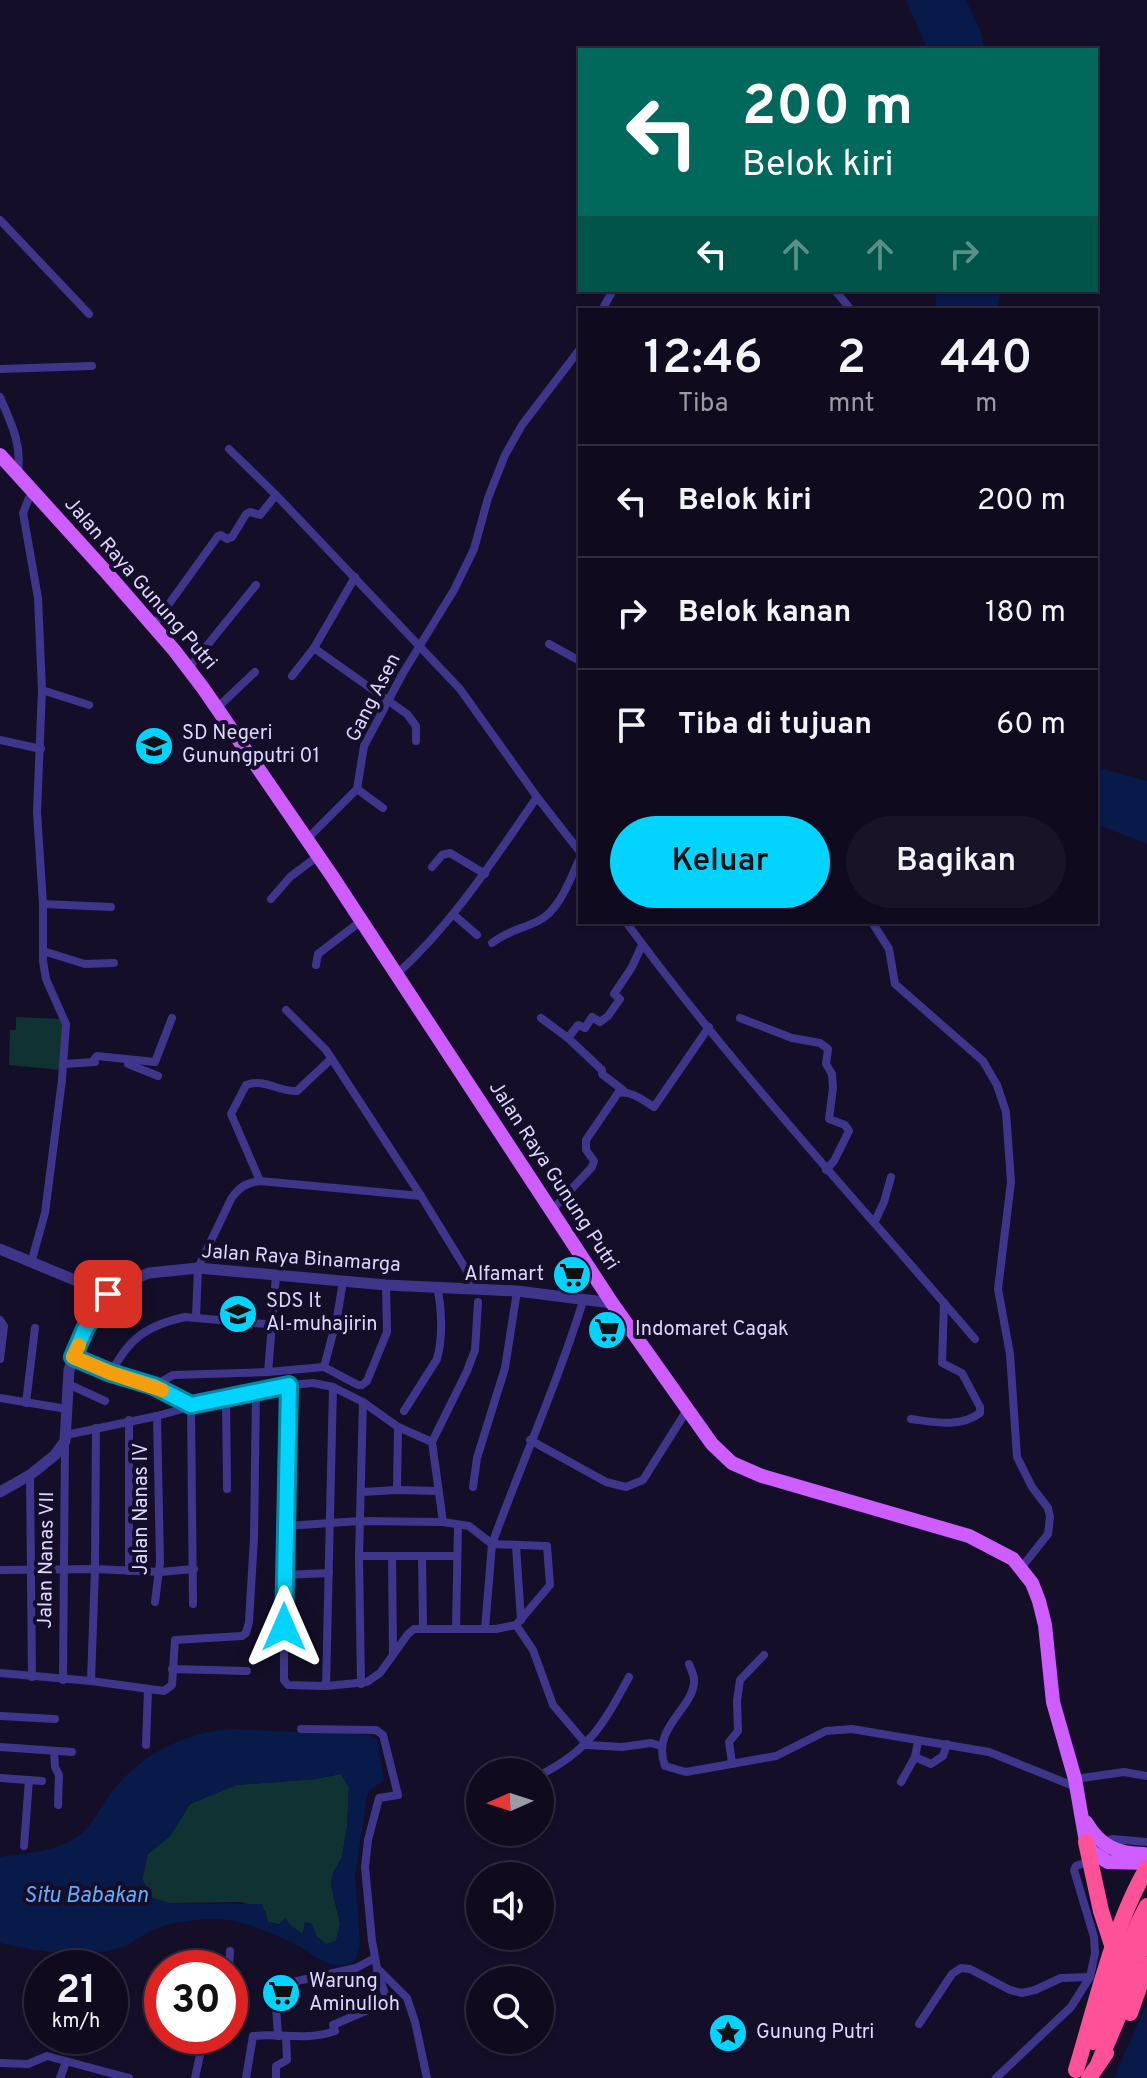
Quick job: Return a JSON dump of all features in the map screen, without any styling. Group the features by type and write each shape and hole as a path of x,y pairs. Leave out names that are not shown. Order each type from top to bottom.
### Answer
{"highway":[{"path":"1093,1842 1090,1861 1113,1949"},
{"path":"1078,2075 1113,1949 1131,1897 1147,1866"},
{"path":"1078,2075 1104,2019 1122,1959 1147,1906"},
{"path":"1099,2062 1119,2015 1147,1930"},
{"path":"1078,2075 1099,2062 1118,2036 1147,1965"}],"main road":[{"name":"Jalan Raya Gunung Putri","path":"0,455 153,626 217,708 307,839 612,1303 722,1454 745,1470 969,1536 1003,1553 1021,1568 1032,1583 1039,1601 1045,1625 1053,1702 1083,1819 1093,1842"},
{"path":"1147,1854 1127,1854 1093,1842 1092,1852 1108,1862 1147,1866"}],"street":[{"path":"0,220 89,314"},
{"path":"837,292 849,308"},
{"name":"Gang Asen","path":"357,789 364,746 454,590 474,549 488,498 505,455 522,425 578,352"},
{"path":"0,369 92,366"},
{"path":"0,397 21,455 18,472"},
{"path":"229,449 460,689 578,852"},
{"path":"31,1263 45,1213 64,1064 66,1024 46,979 43,951 37,812 42,690 38,598 23,513 34,493"},
{"path":"153,626 218,536 232,537 246,514 250,512 259,516 276,495"},
{"path":"292,676 314,648 355,577"},
{"path":"188,669 256,585"},
{"path":"549,644 578,660"},
{"path":"314,648 415,723 416,741"},
{"path":"217,708 255,672"},
{"path":"42,690 89,705"},
{"path":"0,740 41,749"},
{"path":"307,839 357,789 383,808"},
{"path":"396,975 454,915 537,797"},
{"path":"432,867 442,855 450,853 485,874"},
{"path":"271,899 290,877 318,856"},
{"path":"492,943 506,932 548,915 578,859"},
{"path":"43,904 111,907"},
{"path":"454,915 477,935"},
{"path":"316,965 318,954 361,921"},
{"path":"627,924 826,1170 875,1221 975,1339"},
{"path":"873,924 889,949 895,984 983,1061 997,1085 1006,1112 1011,1182 998,1289 1010,1354 1017,1457 1032,1487 1048,1508 1050,1517 1048,1534 1021,1568"},
{"path":"568,1038 578,1025 585,1028 592,1017 600,1022 608,1016 620,999 614,994 642,945"},
{"path":"43,951 85,964 114,963"},
{"path":"286,1010 321,1042 478,1289"},
{"path":"92,1062 97,1056 155,1062 172,1018"},
{"path":"541,1018 568,1038 602,1070 602,1074 624,1091 654,1107 709,1027"},
{"path":"740,1018 792,1038 820,1043 828,1049 826,1064 832,1074 833,1088 829,1119 845,1125 849,1131 826,1170"},
{"path":"260,1181 233,1123 232,1108 246,1085 257,1082 284,1091 297,1091 331,1059"},
{"path":"64,1064 92,1062 133,1065 158,1076"},
{"path":"552,1210 592,1167 594,1161 585,1146 586,1140 618,1093 624,1091"},
{"path":"875,1221 891,1177"},
{"path":"196,1318 198,1268 238,1189 248,1183 260,1181 421,1196"},
{"path":"0,1249 108,1294 89,1321 73,1357 65,1438 55,1455 30,1475 0,1492"},
{"name":"Jalan Raya Binamarga","path":"108,1294 149,1273 198,1268 386,1285 517,1291 612,1303"},
{"path":"268,1372 276,1276"},
{"path":"324,1367 335,1330 343,1281"},
{"path":"154,1386 173,1375 324,1367 362,1385 367,1381 387,1332 386,1285"},
{"path":"404,1411 437,1359 440,1301 437,1287"},
{"path":"473,1487 477,1458 505,1368 517,1291"},
{"path":"485,1629 492,1544 530,1440 564,1364 584,1298"},
{"path":"443,1522 432,1442 475,1350 478,1302"},
{"path":"911,1419 951,1424 980,1413 980,1407 962,1373 942,1362 944,1303"},
{"path":"111,1373 123,1351 144,1331 162,1322 185,1317 335,1330"},
{"path":"0,1320 4,1326 1,1353"},
{"path":"26,1403 35,1328"},
{"path":"73,1357 154,1386 191,1405"},
{"path":"65,1438 226,1397 313,1383 333,1387 363,1402 398,1427 432,1442"},
{"path":"68,1384 105,1401"},
{"path":"286,1526 360,1521 443,1522 475,1528 492,1544 547,1546 550,1551 550,1585 519,1623 485,1629 414,1629 380,1673 361,1684 326,1686 285,1682 284,1575 289,1385"},
{"path":"326,1686 333,1387"},
{"path":"0,1673 164,1691 172,1685 174,1642 178,1638 242,1636 246,1633 254,1538 256,1393"},
{"path":"226,1397 227,1489"},
{"path":"0,1398 67,1409"},
{"path":"361,1684 359,1556 363,1402"},
{"path":"191,1405 193,1604"},
{"path":"530,1440 606,1482 626,1487 636,1484 647,1474 688,1409"},
{"name":"Jalan Nanas IV","path":"155,1602 160,1572 157,1416"},
{"path":"129,1420 129,1571"},
{"path":"397,1490 398,1427"},
{"path":"91,1681 96,1428"},
{"name":"Jalan Nanas VII","path":"63,1680 65,1438"},
{"path":"30,1475 32,1677"},
{"path":"362,1492 438,1491"},
{"path":"456,1628 458,1525"},
{"path":"516,1546 519,1623 533,1650 553,1705 587,1745 622,1747 651,1743 661,1746"},
{"path":"359,1556 455,1556"},
{"path":"392,1556 393,1654"},
{"path":"422,1556 423,1628"},
{"path":"0,1570 160,1572 194,1569"},
{"path":"284,1575 329,1573"},
{"path":"732,1763 728,1747 738,1731 740,1680 764,1655"},
{"path":"689,1664 694,1677 693,1689 661,1746 665,1766 673,1770 686,1772 776,1756 834,1729 861,1730 989,1752 1076,1783 1124,1772 1147,1776"},
{"path":"172,1669 247,1671"},
{"path":"554,1768 587,1745 629,1677"},
{"path":"146,1745 148,1689"},
{"path":"0,1716 55,1719"},
{"path":"246,2078 255,2035 306,2038 335,2031 333,2025 384,2003 386,1997 376,1963 365,1876 368,1840 379,1798 398,1796 383,1735 376,1730 301,1729"},
{"path":"901,1782 915,1757 918,1742"},
{"path":"915,1757 931,1764 943,1756 947,1744"},
{"path":"0,1747 72,1752"},
{"path":"54,1751 59,1775 58,1805"},
{"path":"0,1778 42,1781"},
{"path":"24,1846 29,1780"},
{"path":"1093,1842 1112,1839 1147,1842"},
{"path":"996,2078 1071,2007 1090,1977 1095,1953 1094,1937 1074,1870 1076,1866 1090,1861"},
{"path":"276,2078 276,2066 287,2060 277,1986 376,1963"},
{"path":"376,1963 407,1998 427,2078"},
{"path":"919,2024 952,1974 961,1968 970,1969 1022,1993 1061,1978 1090,1977"},
{"path":"195,2078 200,2054"},
{"path":"0,2063 28,2064 47,2056 129,2078"},
{"path":"60,2078 66,2062"}],"green space":[{"path":"16,1017 62,1019 61,1070 9,1065 10,1030 16,1030"},
{"path":"341,1774 349,1787 342,1857 331,1884 340,1924 336,1941 326,1944 317,1937 312,1924 305,1922 303,1934 292,1927 268,1922 265,1911 242,1902 169,1903 152,1898 142,1879 148,1854 170,1836 190,1804 236,1785"}],"water":[{"path":"906,0 966,0 985,48 927,48"},
{"path":"937,292 1001,292 997,308 935,308"},
{"path":"1098,768 1147,781 1147,844 1098,825"},
{"name":"Situ Babakan","path":"232,1729 369,1735 377,1739 384,1780 367,1796 355,1876 360,1944 355,1961 346,1965 329,1964 264,1930 219,1919 169,1924 110,1950 36,1950 0,1943 0,1857 40,1851 69,1842 87,1828 122,1779 135,1767 164,1748 197,1735","holes":["341,1774 349,1787 342,1857 331,1884 340,1924 336,1941 326,1944 317,1937 312,1924 305,1922 303,1934 285,1918 278,1925 268,1922 262,1904 169,1903 152,1898 142,1879 148,1854 170,1836 190,1804 236,1785"]},
{"path":"1147,2002 1147,2078 1114,2078"}],"slow traffic":[{"path":"79,1345 73,1357 162,1390"}],"place":[{"name":"SD Negeri Gunungputri 01","path":"154,746"},
{"name":"Alfamart","path":"572,1275"},
{"name":"SDS It Al-muhajirin","path":"238,1314"},
{"name":"Indomaret Cagak","path":"607,1330"},
{"name":"Warung Aminulloh","path":"281,1993"},
{"name":"Gunung Putri","path":"728,2033"}],"route":[{"path":"108,1294 85,1329 73,1357 154,1386 191,1405 289,1385 284,1627"}]}
